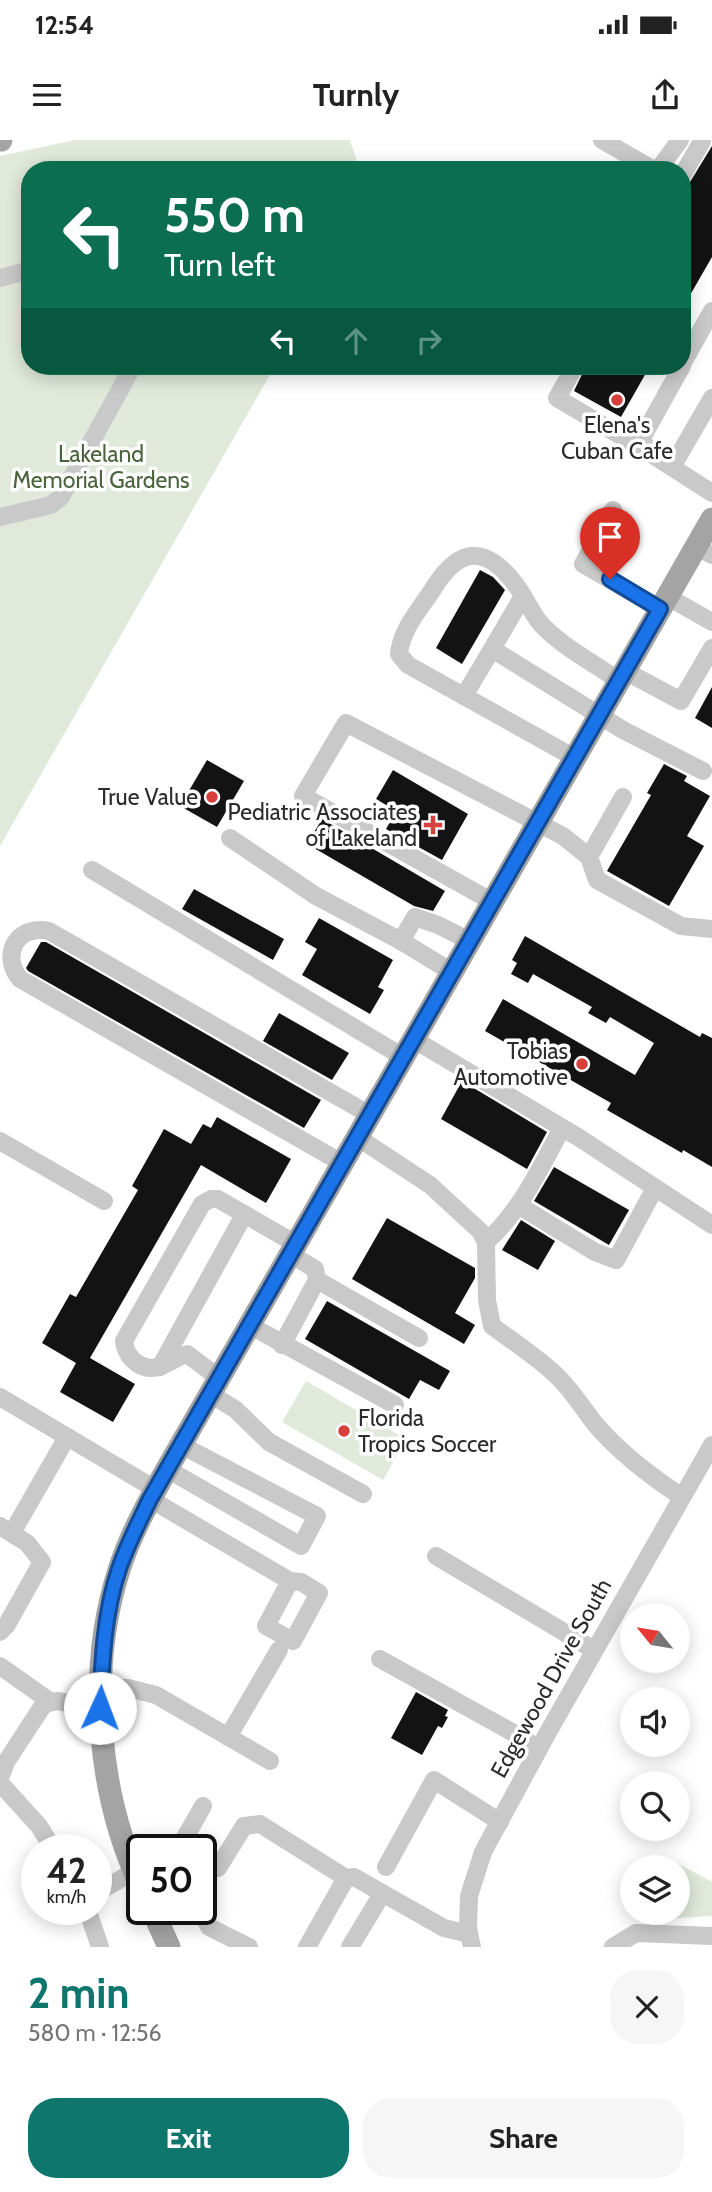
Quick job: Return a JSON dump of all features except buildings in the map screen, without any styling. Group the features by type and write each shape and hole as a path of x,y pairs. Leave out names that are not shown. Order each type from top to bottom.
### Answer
{"main road":[{"path":"126,1843 117,1821 106,1770 101,1698 108,1616 118,1570 153,1494 408,1048 664,603 704,551 712,519"},
{"path":"159,1925 169,1947"}],"street":[{"path":"602,140 640,161"},
{"path":"663,161 680,140"},
{"path":"690,161 702,140 712,147"},
{"path":"0,278 21,272"},
{"path":"691,349 712,311"},
{"path":"0,517 51,505 61,497 128,375"},
{"path":"570,375 557,398 712,492"},
{"path":"648,452 642,438 677,375"},
{"path":"672,467 712,398"},
{"path":"613,510 583,564 664,603 712,622"},
{"path":"575,758 408,665 399,654 400,640 440,576 452,563 466,556 477,556 491,561 504,570 541,624 563,643 622,676 681,701 712,648"},
{"path":"464,696 523,596"},
{"path":"492,649 623,730 703,771"},
{"path":"493,902 303,796 346,723 538,822 563,836 589,857"},
{"path":"623,797 589,857 597,880 681,926 712,929"},
{"path":"230,838 316,896 401,941 452,972"},
{"path":"92,870 408,1048 562,1128 712,1225"},
{"path":"401,941 415,917 470,941"},
{"path":"342,1163 20,979 7,965 6,956 11,943 23,932 36,928 49,931 370,1115"},
{"path":"486,1242 503,1227 518,1205 562,1128"},
{"path":"357,1137 430,1185 480,1231 486,1242 487,1300 492,1326 531,1352 561,1380 597,1425 644,1472 682,1497"},
{"path":"2,1146 104,1201"},
{"path":"518,1205 595,1252 617,1260 656,1188"},
{"path":"282,1345 317,1280 315,1269 293,1249 244,1215 218,1199 211,1199 202,1204 124,1341 125,1350 133,1362 148,1367 160,1367 187,1354 235,1409 270,1441 363,1494"},
{"path":"160,1367 244,1215"},
{"path":"317,1280 419,1338"},
{"path":"249,1325 395,1405"},
{"path":"0,1397 290,1581"},
{"path":"0,1632 42,1562 35,1551 6,1529 66,1437"},
{"path":"167,1469 301,1546 317,1516 181,1445"},
{"name":"Edgewood Drive South","path":"471,1940 470,1896 483,1853 594,1650 712,1445"},
{"path":"436,1556 594,1650"},
{"path":"228,1737 279,1650"},
{"path":"380,1659 539,1749"},
{"path":"0,1666 51,1702"},
{"path":"44,1834 1,1771 44,1704 101,1698 128,1688 156,1695 270,1761"},
{"path":"386,1867 434,1780 500,1822"},
{"path":"187,1834 203,1805"},
{"path":"218,1868 244,1826 260,1824 346,1878 354,1877 444,1928 471,1940"},
{"path":"307,1947 346,1878"},
{"path":"350,1947 382,1894"},
{"path":"92,1925 100,1947"},
{"path":"208,1925 249,1947"},
{"path":"613,1947 636,1933 712,1936"}],"green space":[{"name":"Lakeland Memorial Gardens","path":"75,140 350,140 357,161 21,161 21,375 270,375 0,846 0,156"},
{"name":"Florida Tropics Soccer","path":"306,1381 406,1439 383,1480 282,1422"},
{"path":"690,1870 712,1882 712,1916 690,1917"}],"place":[{"name":"Elena's Cuban Cafe","path":"617,400"},
{"name":"True Value","path":"212,797"},
{"name":"Pediatric Associates of Lakeland","path":"433,825"},
{"name":"Tobias Automotive","path":"582,1064"},
{"name":"Florida Tropics Soccer","path":"344,1431"}],"route":[{"path":"100,1708 102,1660 118,1570 150,1499 660,609 610,579"}]}
